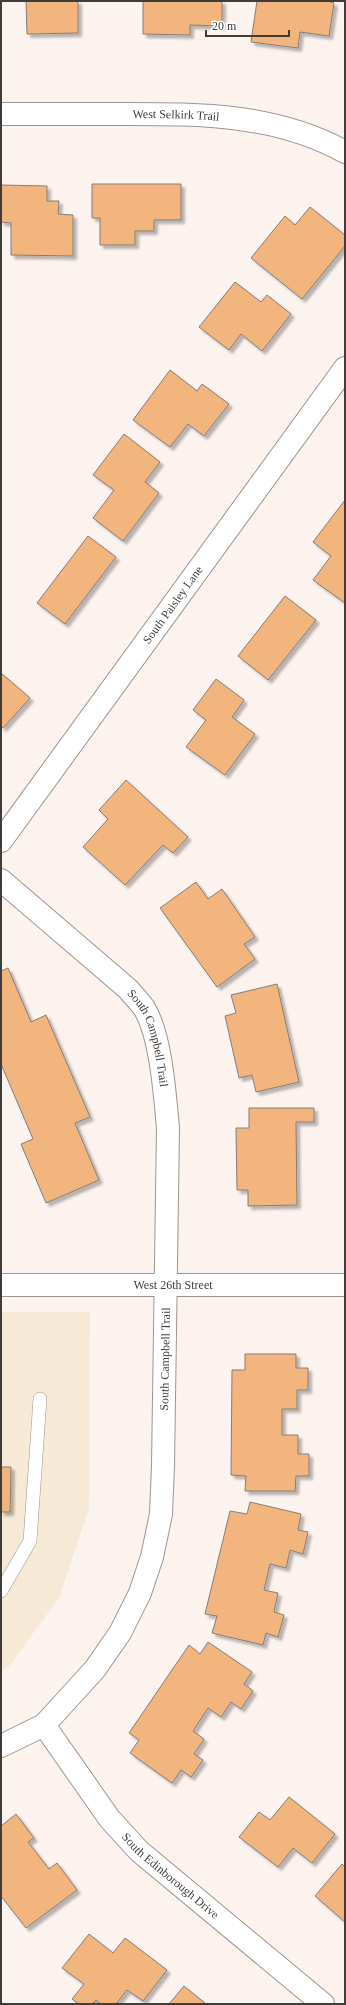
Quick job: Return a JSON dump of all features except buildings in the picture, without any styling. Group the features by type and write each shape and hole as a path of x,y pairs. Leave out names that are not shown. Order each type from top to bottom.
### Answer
{"street":[{"name":"West Selkirk Trail","path":"1,114 157,114 224,117 298,130 322,139 345,152"},
{"name":"South Paisley Lane","path":"1,841 345,368"},
{"name":"South Campbell Trail","path":"1,880 128,989 144,1008 153,1030 164,1079 168,1128 164,1466 161,1514 152,1557 140,1593 120,1633 95,1669 44,1725 1,1746"},
{"name":"West 26th Street","path":"1,1285 345,1285"},
{"name":"South Edinborough Drive","path":"44,1725 109,1818 139,1851 220,1921 323,2004"}],"lane":[{"path":"1,1591 30,1541 40,1399"}],"shaded area":[{"path":"1,1312 90,1312 89,1508 59,1598 9,1666 1,1671"}]}
